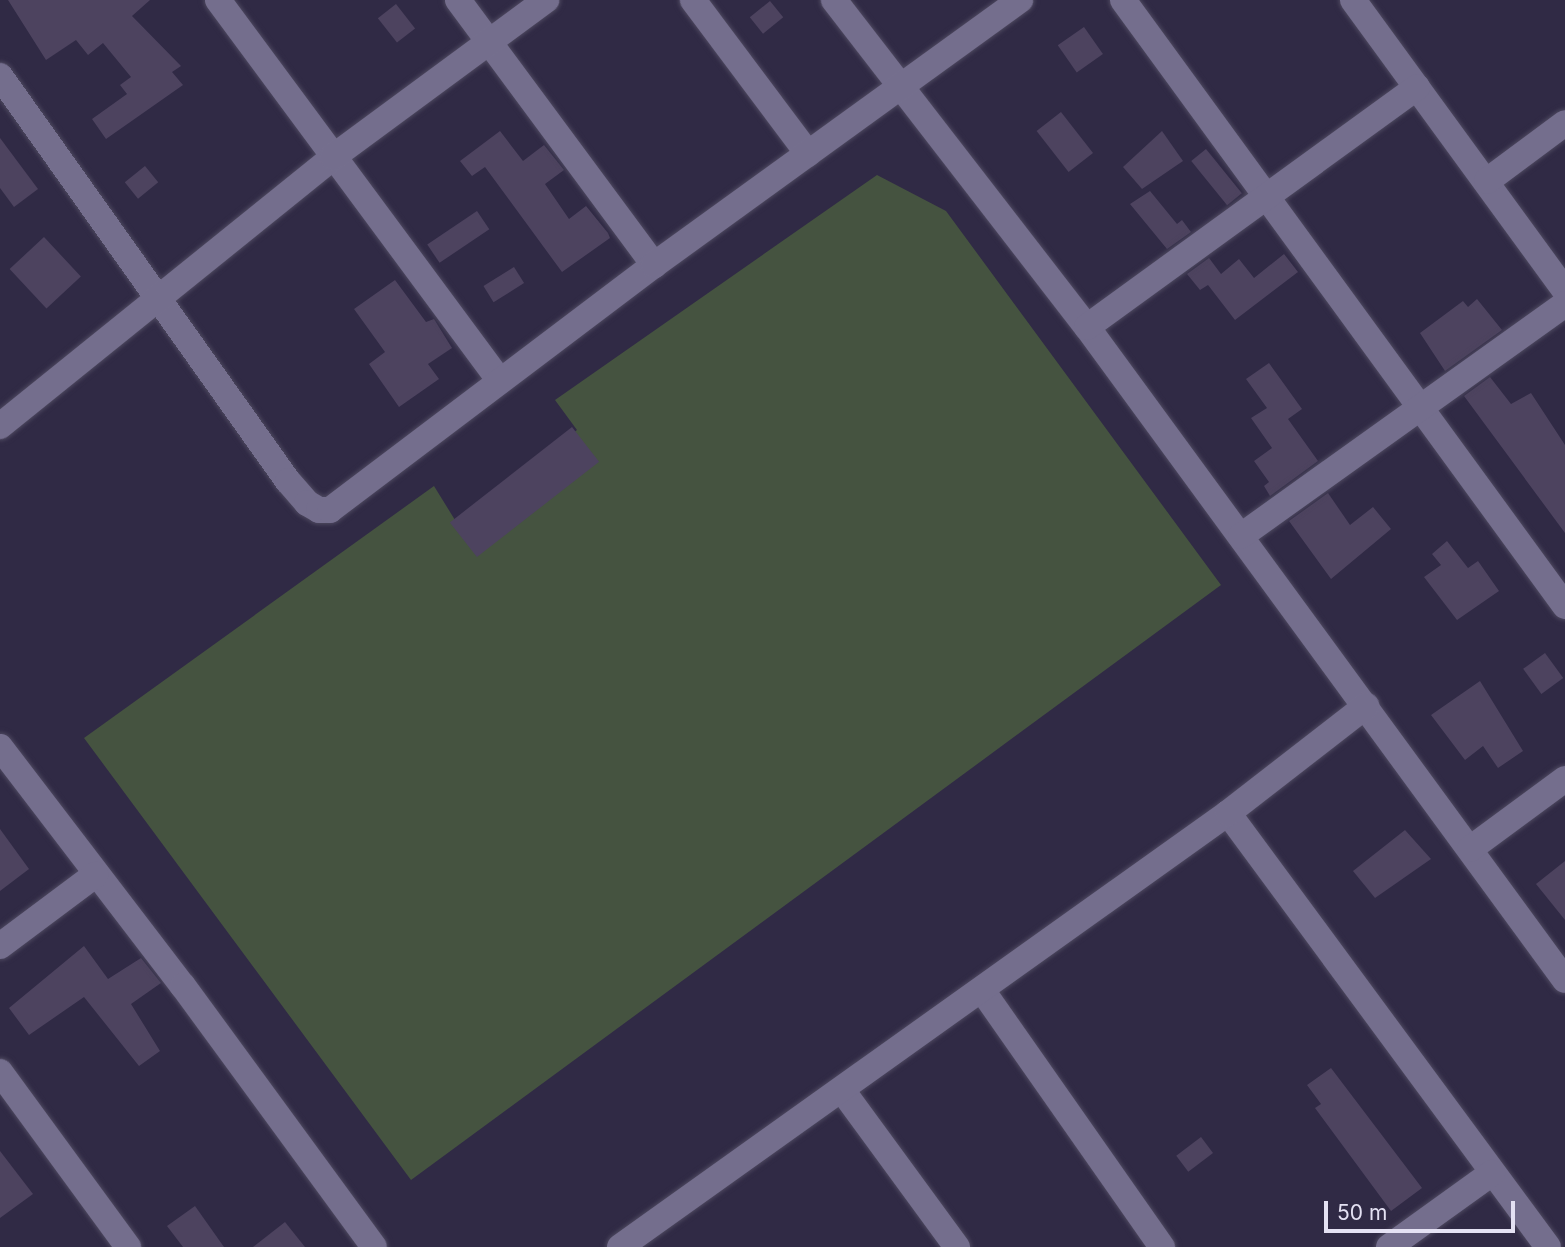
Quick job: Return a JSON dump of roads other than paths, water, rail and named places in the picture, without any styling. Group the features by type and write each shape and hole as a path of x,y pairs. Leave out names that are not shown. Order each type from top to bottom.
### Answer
{"street":[{"path":"218,0 500,382"},
{"path":"457,0 654,265"},
{"path":"0,426 333,157 546,0"},
{"path":"693,0 807,154"},
{"path":"834,0 898,87 1087,327 1565,980"},
{"path":"0,76 156,299 288,481 319,510 330,510 654,265 1020,0"},
{"path":"1123,0 1565,606"},
{"path":"1353,0 1565,291"},
{"path":"1087,327 1265,195 1418,87"},
{"path":"1487,181 1565,123"},
{"path":"1241,537 1565,304"},
{"path":"620,1247 1228,813 1366,706"},
{"path":"0,747 95,875 183,986 374,1247"},
{"path":"1470,849 1565,779"},
{"path":"1228,813 1548,1247"},
{"path":"0,946 95,875"},
{"path":"982,990 1162,1247"},
{"path":"0,1072 128,1247"},
{"path":"842,1090 957,1247"},
{"path":"1389,1247 1492,1172"}]}
